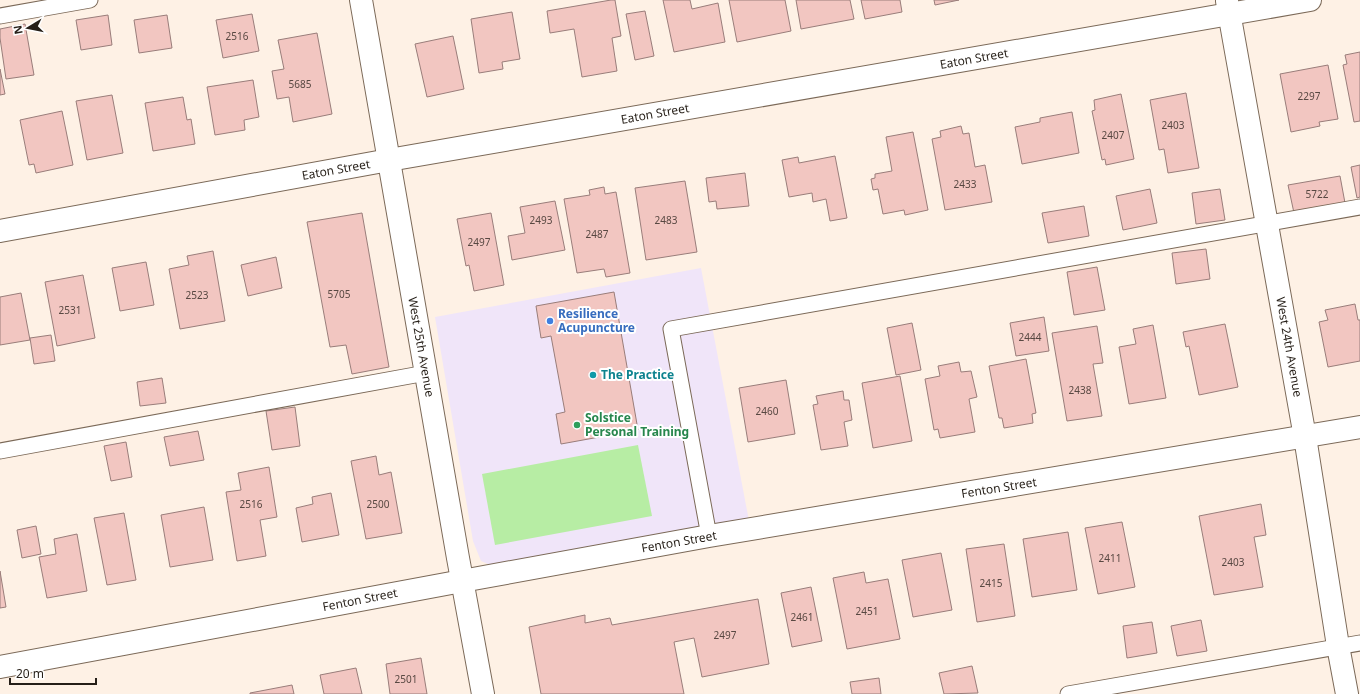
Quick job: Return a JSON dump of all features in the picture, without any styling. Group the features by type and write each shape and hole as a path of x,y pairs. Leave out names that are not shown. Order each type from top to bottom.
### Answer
{"street":[{"name":"West 25th Avenue","path":"361,0 483,694"},
{"name":"Eaton Street","path":"0,231 1228,7 1310,0"},
{"name":"West 24th Avenue","path":"1228,7 1305,437 1347,694"},
{"name":"Fenton Street","path":"0,666 710,536 1360,427"}],"lane":[{"path":"0,16 90,0"},
{"path":"710,536 671,329 1360,207"},
{"path":"0,451 426,373"},
{"path":"1068,694 1360,643"}],"shaded area":[{"path":"701,268 749,521 495,567 481,561 473,541 435,317"}],"green space":[{"path":"638,445 652,516 495,545 482,474"}],"building":[{"path":"615,0 621,36 612,38 617,71 582,77 574,29 550,33 547,11"},
{"path":"663,0 690,0 692,9 718,3 725,42 674,52"},
{"path":"729,0 785,0 791,31 737,42"},
{"path":"796,0 850,0 854,19 801,29"},
{"path":"861,0 900,0 902,12 865,19"},
{"path":"934,0 959,0 935,5"},
{"path":"645,11 654,56 635,60 626,14"},
{"path":"512,12 520,59 502,62 503,69 479,73 471,19"},
{"path":"252,14 259,51 223,58 216,20"},
{"path":"108,15 112,45 81,50 76,20"},
{"path":"167,15 172,48 139,53 134,20"},
{"path":"25,24 34,75 6,79 0,29"},
{"path":"317,33 332,114 293,122 289,97 277,99 272,71 284,69 278,40"},
{"path":"453,36 464,89 427,97 415,44"},
{"path":"1360,52 1360,121 1354,122 1343,65 1347,64 1345,55"},
{"path":"1328,65 1338,119 1319,122 1320,126 1291,132 1280,74"},
{"path":"0,69 5,94 0,95"},
{"path":"253,80 259,117 244,120 245,130 215,135 207,87"},
{"path":"1186,93 1199,168 1168,173 1164,149 1159,150 1150,100"},
{"path":"1121,94 1134,159 1106,165 1105,159 1102,160 1092,111 1095,110 1094,100"},
{"path":"112,95 123,153 87,160 76,101"},
{"path":"183,97 187,120 191,119 195,144 153,151 145,103"},
{"path":"62,111 73,165 36,173 34,164 29,165 20,120"},
{"path":"1072,112 1079,153 1022,164 1015,127 1040,122 1040,118"},
{"path":"961,126 963,134 969,133 975,167 985,165 992,202 945,210 932,139 941,137 940,131"},
{"path":"913,132 928,210 905,215 904,210 883,214 878,189 873,190 871,179 875,178 875,174 892,171 886,137"},
{"path":"835,156 847,218 830,221 826,199 813,202 812,193 789,197 782,160 798,157 799,163"},
{"path":"1360,165 1360,197 1357,198 1351,167"},
{"path":"745,173 749,206 717,209 716,201 709,202 706,178"},
{"path":"1340,176 1345,203 1294,213 1288,185"},
{"path":"685,181 697,252 646,260 635,188"},
{"path":"604,187 605,194 616,192 630,273 606,277 604,269 577,273 564,199 590,195 589,190"},
{"path":"1150,189 1157,223 1123,230 1116,196"},
{"path":"1220,189 1225,220 1196,224 1192,193"},
{"path":"555,201 565,250 512,260 508,236 525,233 520,207"},
{"path":"1084,206 1089,236 1048,243 1042,213"},
{"path":"362,213 389,367 352,374 346,345 330,347 307,222"},
{"path":"491,213 504,285 474,291 469,265 466,266 457,219"},
{"path":"1206,249 1210,279 1176,284 1172,253"},
{"path":"213,251 225,321 180,329 169,269 189,265 187,256"},
{"path":"276,257 282,288 248,296 241,265"},
{"path":"146,262 154,305 120,311 112,268"},
{"path":"1097,267 1105,310 1074,315 1067,272"},
{"path":"83,275 95,338 57,346 45,282"},
{"name":"The Practice","path":"614,292 638,430 561,444 556,414 565,412 551,336 541,338 536,306"},
{"path":"21,293 30,340 0,345 0,297"},
{"path":"1355,304 1358,320 1360,320 1360,361 1328,367 1319,322 1328,320 1325,310"},
{"path":"1044,317 1049,351 1016,356 1010,323"},
{"path":"912,323 921,370 896,375 887,328"},
{"path":"1225,324 1238,387 1199,395 1189,346 1186,347 1183,332"},
{"path":"1153,325 1166,398 1129,404 1119,347 1136,344 1133,329"},
{"path":"1097,326 1103,363 1093,364 1102,416 1067,421 1052,333"},
{"path":"51,335 55,361 34,364 30,338"},
{"path":"1026,359 1036,413 1032,414 1033,423 1004,428 1002,418 999,418 989,366"},
{"path":"959,362 961,372 971,371 977,397 969,399 975,432 940,438 938,429 934,430 925,379 940,376 938,366"},
{"path":"900,376 912,441 873,448 862,383"},
{"path":"162,378 166,403 140,406 137,382"},
{"path":"786,380 795,434 748,442 739,388"},
{"path":"843,391 844,400 849,400 852,420 844,422 848,446 821,450 813,405 818,404 816,396"},
{"path":"295,407 300,446 272,450 266,411"},
{"path":"198,431 204,460 170,466 164,437"},
{"path":"126,442 132,477 111,481 104,446"},
{"path":"376,456 379,475 391,472 402,533 366,539 351,461"},
{"path":"269,467 277,517 260,520 266,556 237,561 226,492 241,490 238,473"},
{"path":"331,493 339,535 302,542 296,508 313,504 312,497"},
{"path":"1261,504 1266,535 1254,537 1263,587 1214,595 1199,516"},
{"path":"204,507 213,560 170,567 161,515"},
{"path":"124,513 136,580 107,585 94,518"},
{"path":"1122,522 1135,587 1098,594 1085,528"},
{"path":"36,526 41,554 22,558 17,530"},
{"path":"1068,532 1077,590 1032,597 1023,539"},
{"path":"77,534 87,591 47,598 39,557 56,554 54,539"},
{"path":"1004,544 1015,616 977,622 966,549"},
{"path":"941,553 952,610 913,617 902,560"},
{"path":"0,571 6,607 0,608"},
{"path":"864,572 866,583 888,579 900,639 847,649 833,578"},
{"path":"811,587 822,641 792,647 781,593"},
{"path":"758,599 769,664 702,677 694,638 674,642 684,694 541,694 529,627 585,615 585,623 610,618 612,625"},
{"path":"1201,620 1207,651 1177,656 1171,626"},
{"path":"1152,622 1157,653 1127,658 1123,626"},
{"path":"421,658 427,694 390,694 386,664"},
{"path":"972,666 978,693 944,694 939,673"},
{"path":"356,668 362,694 324,694 320,675"},
{"path":"879,678 881,694 852,694 850,682"},
{"path":"292,685 294,694 250,694 250,693"}],"place":[{"name":"Resilience Acupuncture","path":"550,321"},
{"name":"The Practice","path":"593,375"},
{"name":"Solstice Personal Training","path":"577,425"}]}
